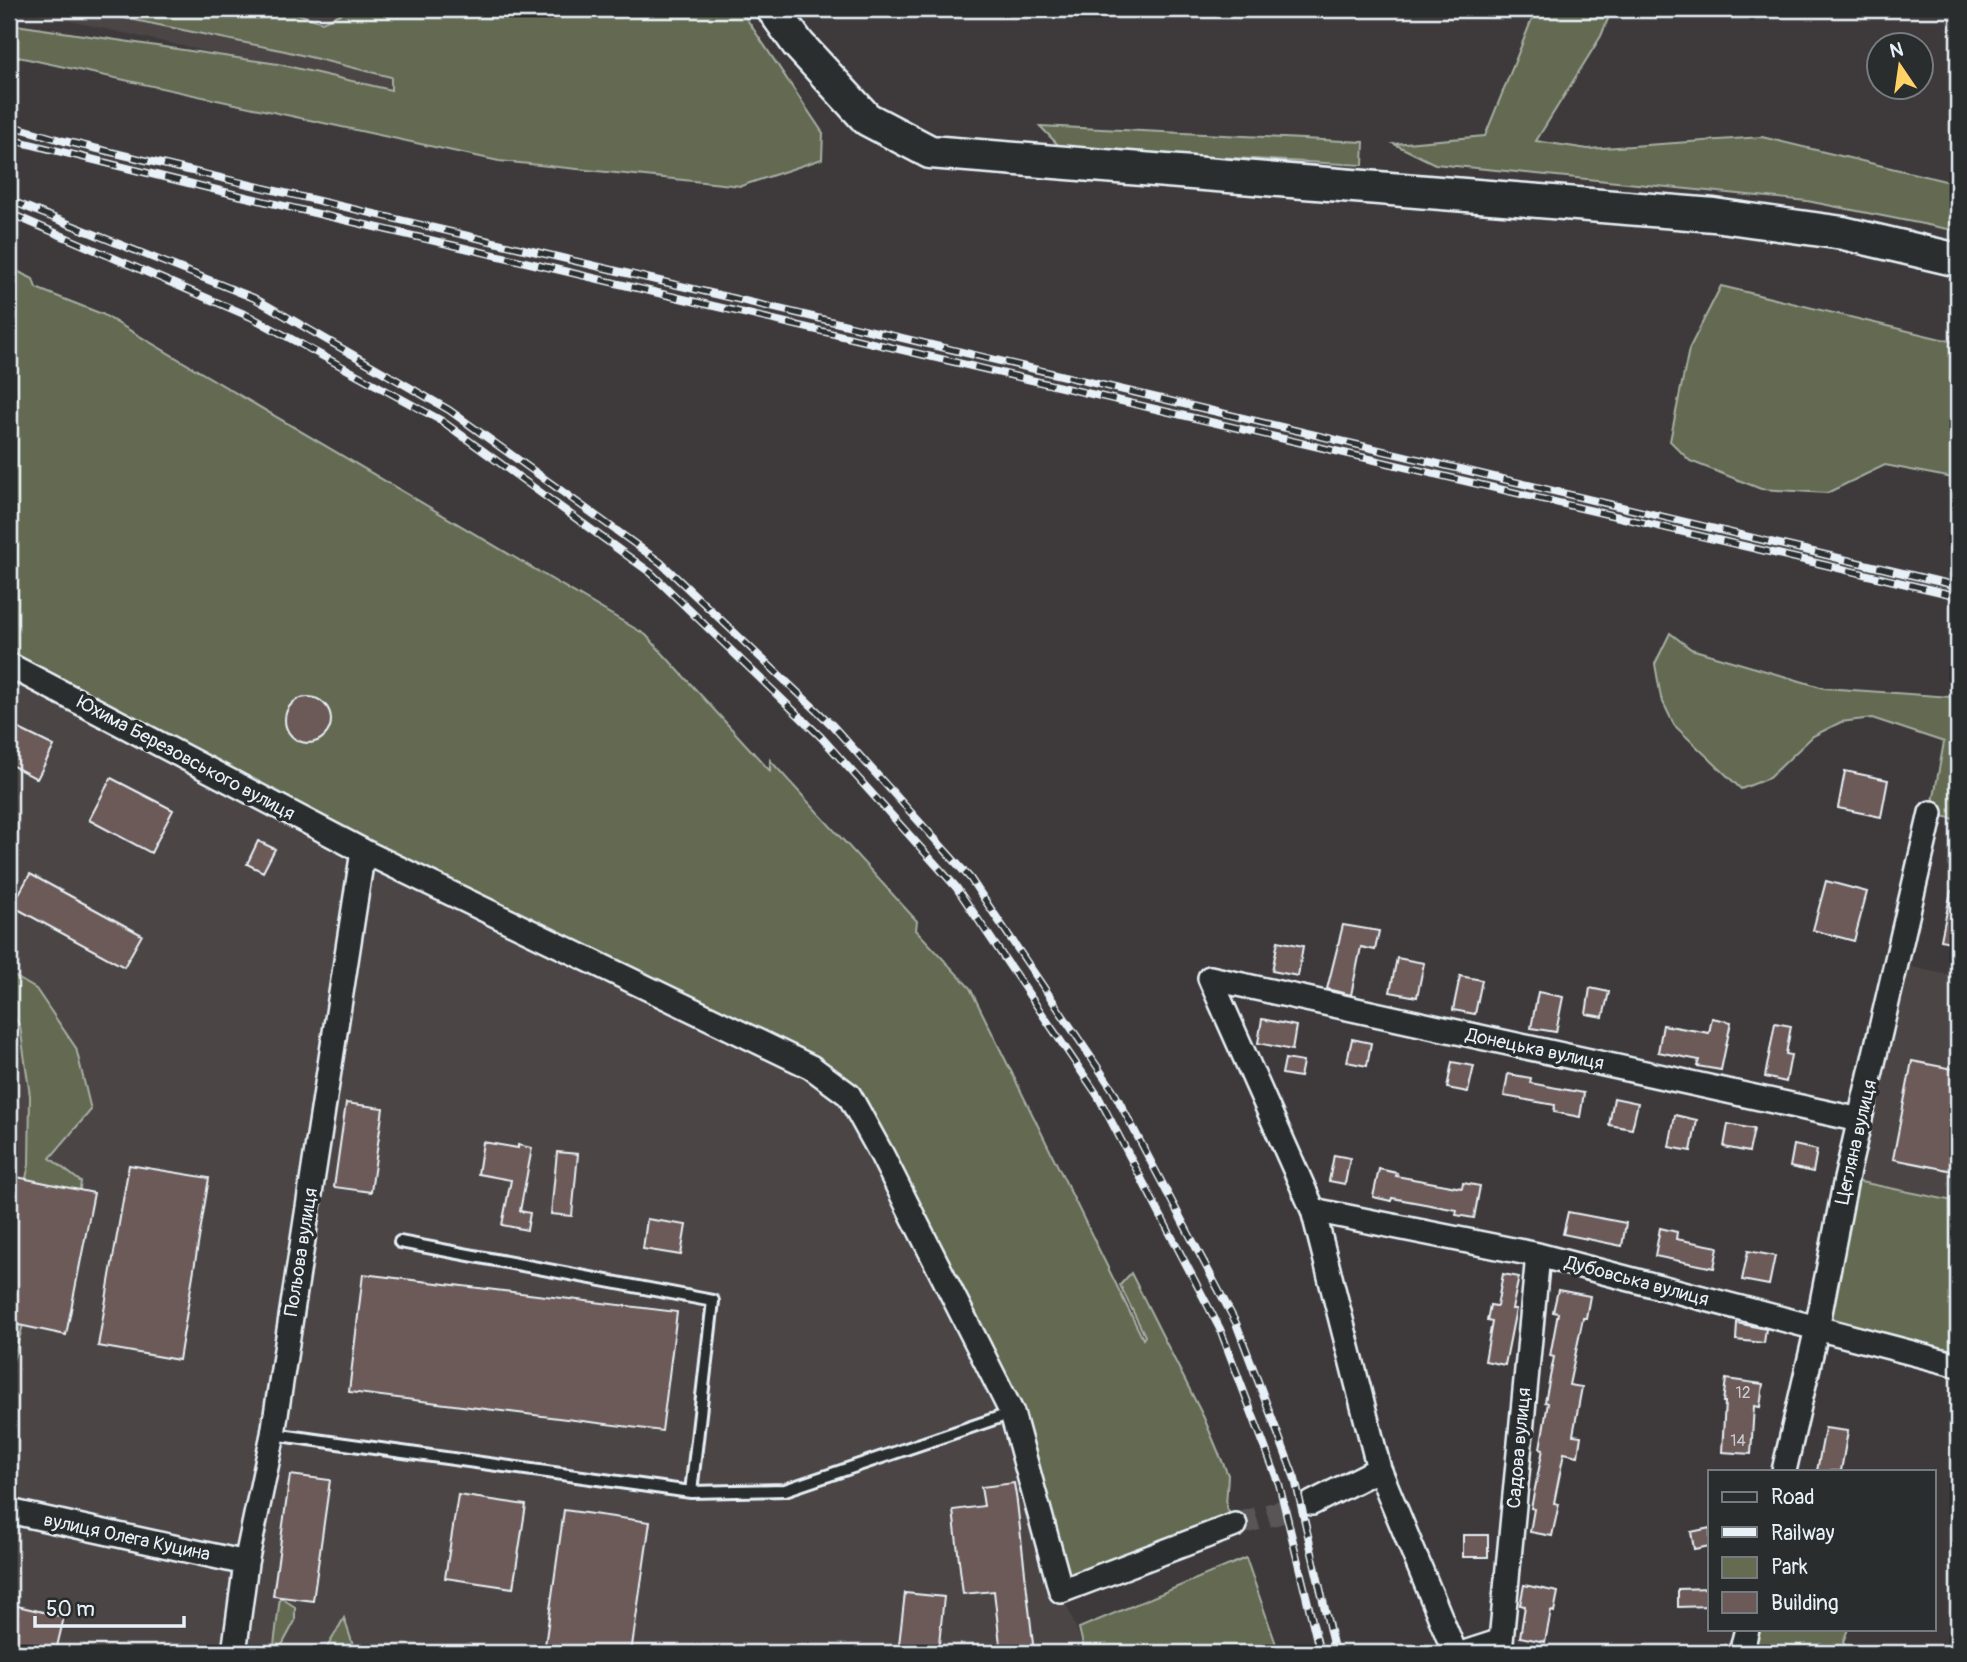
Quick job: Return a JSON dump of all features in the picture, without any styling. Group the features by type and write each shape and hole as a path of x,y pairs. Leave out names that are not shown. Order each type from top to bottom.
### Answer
{"main road":[{"path":"773,9 798,44 867,119 930,152 1714,215 1843,233 1958,260"}],"street":[{"name":"Юхима Березовського вулиця","path":"9,664 363,851 811,1067 849,1095 1012,1413 1060,1591 1235,1525"},
{"name":"Цегляна вулиця","path":"1784,1470 1860,1120 1931,813"},
{"name":"Польова вулиця","path":"234,1653 246,1563 273,1434 363,851"},
{"name":"Донецька вулиця","path":"1312,1210 1210,978 1860,1120"},
{"name":"Дубовська вулиця","path":"1312,1210 1538,1255 1958,1365"},
{"path":"1312,1210 1379,1469 1455,1653"},
{"name":"Садова вулиця","path":"1464,1653 1501,1641 1538,1255"},
{"path":"1312,1503 1379,1469"},
{"name":"вулиця Олега Куцина","path":"9,1511 246,1563"},
{"path":"1741,1653 1747,1630"}],"lane":[{"path":"400,1242 713,1301 691,1492"},
{"path":"273,1434 691,1492 785,1490 1012,1413"}],"shaded area":[{"path":"16,9 451,9 447,105"},
{"path":"9,665 849,1095 1012,1413 1061,1591 1086,1653 9,1653"},
{"path":"1898,964 1958,977 1958,1202 1846,1179"}],"green space":[{"path":"81,9 284,9 322,22 351,9 740,9 823,133 822,159 741,186 499,161 9,55 9,24 278,64 391,90 391,77 285,51"},
{"path":"1536,9 1612,9 1601,36 1536,141 1588,149 1762,137 1958,184 1958,231 1807,201 1435,164 1394,144 1485,136"},
{"path":"1040,126 1364,142 1363,165 1062,149"},
{"path":"9,267 33,279 36,288 102,314 646,635 770,771 770,760 917,921 916,930 970,988 1143,1339 1145,1336 1120,1285 1131,1273 1204,1418 1228,1475 1226,1506 1235,1525 1061,1591 1012,1413 849,1095 9,665"},
{"path":"1721,286 1958,343 1958,479 1885,465 1827,493 1761,489 1690,461 1670,441 1689,349"},
{"path":"1670,633 1691,649 1824,688 1951,697 1958,662 1958,820 1931,813 1944,742 1872,718 1841,722 1813,736 1769,778 1741,789 1674,725 1661,698 1655,664"},
{"path":"9,973 36,989 76,1048 91,1110 50,1158 81,1182 68,1262 25,1318 9,1375 9,1253 29,1165 30,1096 20,1026 9,1008"},
{"path":"1846,1179 1958,1202 1958,1365 1817,1328"},
{"path":"1246,1558 1279,1653 1085,1653 1079,1628"},
{"path":"280,1597 295,1607 295,1621 281,1647 282,1653 273,1653"},
{"path":"344,1618 354,1648 350,1653 324,1653"},
{"path":"1755,1630 1848,1630 1843,1642 1849,1653 1746,1653"}],"building":[{"path":"308,697 325,703 331,720 325,737 308,743 291,737 285,720 291,703"},
{"path":"9,724 54,746 37,779 9,764"},
{"path":"1845,771 1888,780 1881,817 1838,808"},
{"path":"111,778 173,810 151,853 89,820"},
{"path":"258,841 275,849 263,872 247,864"},
{"path":"30,874 142,935 124,967 12,906"},
{"path":"1826,881 1867,892 1854,941 1813,930"},
{"path":"1951,891 1958,892 1958,944 1941,940"},
{"path":"1343,925 1379,931 1375,950 1361,947 1351,995 1327,989"},
{"path":"1278,941 1303,946 1298,976 1272,971"},
{"path":"1397,958 1424,963 1417,997 1390,992"},
{"path":"1460,976 1482,980 1475,1014 1453,1010"},
{"path":"1590,988 1609,992 1603,1017 1586,1014"},
{"path":"1538,992 1563,997 1556,1032 1531,1028"},
{"path":"1712,1018 1731,1022 1721,1070 1697,1066 1699,1060 1658,1052 1663,1025 1709,1033"},
{"path":"1262,1019 1296,1026 1292,1050 1258,1043"},
{"path":"1775,1023 1791,1026 1786,1054 1791,1055 1786,1082 1765,1077"},
{"path":"1352,1039 1371,1043 1367,1066 1347,1062"},
{"path":"1285,1059 1303,1062 1300,1077 1282,1074"},
{"path":"1912,1061 1958,1070 1958,1172 1893,1159"},
{"path":"1452,1062 1474,1066 1468,1092 1447,1088"},
{"path":"1508,1074 1531,1078 1530,1083 1584,1093 1580,1117 1554,1112 1555,1105 1504,1096"},
{"path":"1614,1098 1638,1103 1632,1129 1609,1125"},
{"path":"346,1103 383,1108 371,1192 334,1187"},
{"path":"1675,1115 1697,1120 1691,1151 1669,1147"},
{"path":"1728,1124 1754,1129 1749,1152 1724,1147"},
{"path":"483,1142 532,1148 520,1211 530,1213 527,1230 502,1225 511,1180 478,1174"},
{"path":"1794,1145 1817,1150 1813,1172 1790,1167"},
{"path":"557,1152 578,1154 572,1216 551,1214"},
{"path":"1334,1155 1350,1158 1345,1184 1329,1181"},
{"path":"129,1165 209,1178 179,1360 98,1346"},
{"path":"1379,1169 1397,1173 1396,1176 1462,1188 1463,1183 1480,1186 1474,1218 1456,1215 1457,1210 1373,1197"},
{"path":"12,1176 94,1193 66,1335 9,1323 9,1195"},
{"path":"1568,1212 1626,1223 1622,1246 1563,1234"},
{"path":"647,1219 686,1225 681,1255 643,1249"},
{"path":"1660,1228 1677,1232 1676,1239 1718,1247 1714,1268 1655,1256"},
{"path":"1748,1251 1775,1256 1769,1285 1742,1280"},
{"path":"363,1274 677,1312 662,1431 349,1392"},
{"path":"1503,1274 1519,1277 1505,1365 1485,1361 1492,1322 1487,1321 1490,1305 1497,1306"},
{"path":"1558,1290 1590,1296 1569,1385 1582,1387 1573,1435 1581,1436 1578,1456 1564,1453 1554,1503 1559,1504 1552,1536 1530,1532 1534,1509 1531,1508 1543,1449 1540,1448 1548,1403 1545,1402 1554,1357 1550,1356 1558,1313 1553,1312"},
{"path":"1737,1323 1766,1329 1764,1343 1736,1340"},
{"path":"1726,1379 1763,1384 1760,1407 1754,1406 1751,1454 1722,1452"},
{"path":"1825,1428 1848,1431 1841,1470 1817,1470"},
{"path":"290,1475 330,1480 313,1601 273,1596"},
{"path":"1014,1483 1034,1653 1001,1653 994,1591 963,1594 953,1510 984,1506 981,1487"},
{"path":"458,1495 526,1505 513,1588 445,1578"},
{"path":"564,1510 650,1522 631,1653 544,1653"},
{"path":"1708,1528 1708,1546 1694,1549 1691,1532"},
{"path":"1463,1535 1488,1535 1488,1557 1463,1557"},
{"path":"1524,1585 1558,1592 1545,1642 1520,1637 1525,1606 1520,1605"},
{"path":"1708,1588 1708,1606 1678,1607 1678,1589"},
{"path":"905,1593 944,1597 938,1653 898,1653"},
{"path":"9,1604 64,1617 56,1651 9,1640"}],"tunnel":[{"path":"1235,1525 1312,1503"}],"railway":[{"path":"9,125 64,141 1958,586"},
{"path":"9,139 233,194 1958,596"},
{"path":"9,200 254,298 449,410 660,562 832,725 970,878 1113,1090 1236,1323 1295,1479 1335,1653"},
{"path":"9,213 251,317 442,421 651,573 821,737 956,887 1098,1096 1220,1329 1279,1484 1320,1653"}]}
